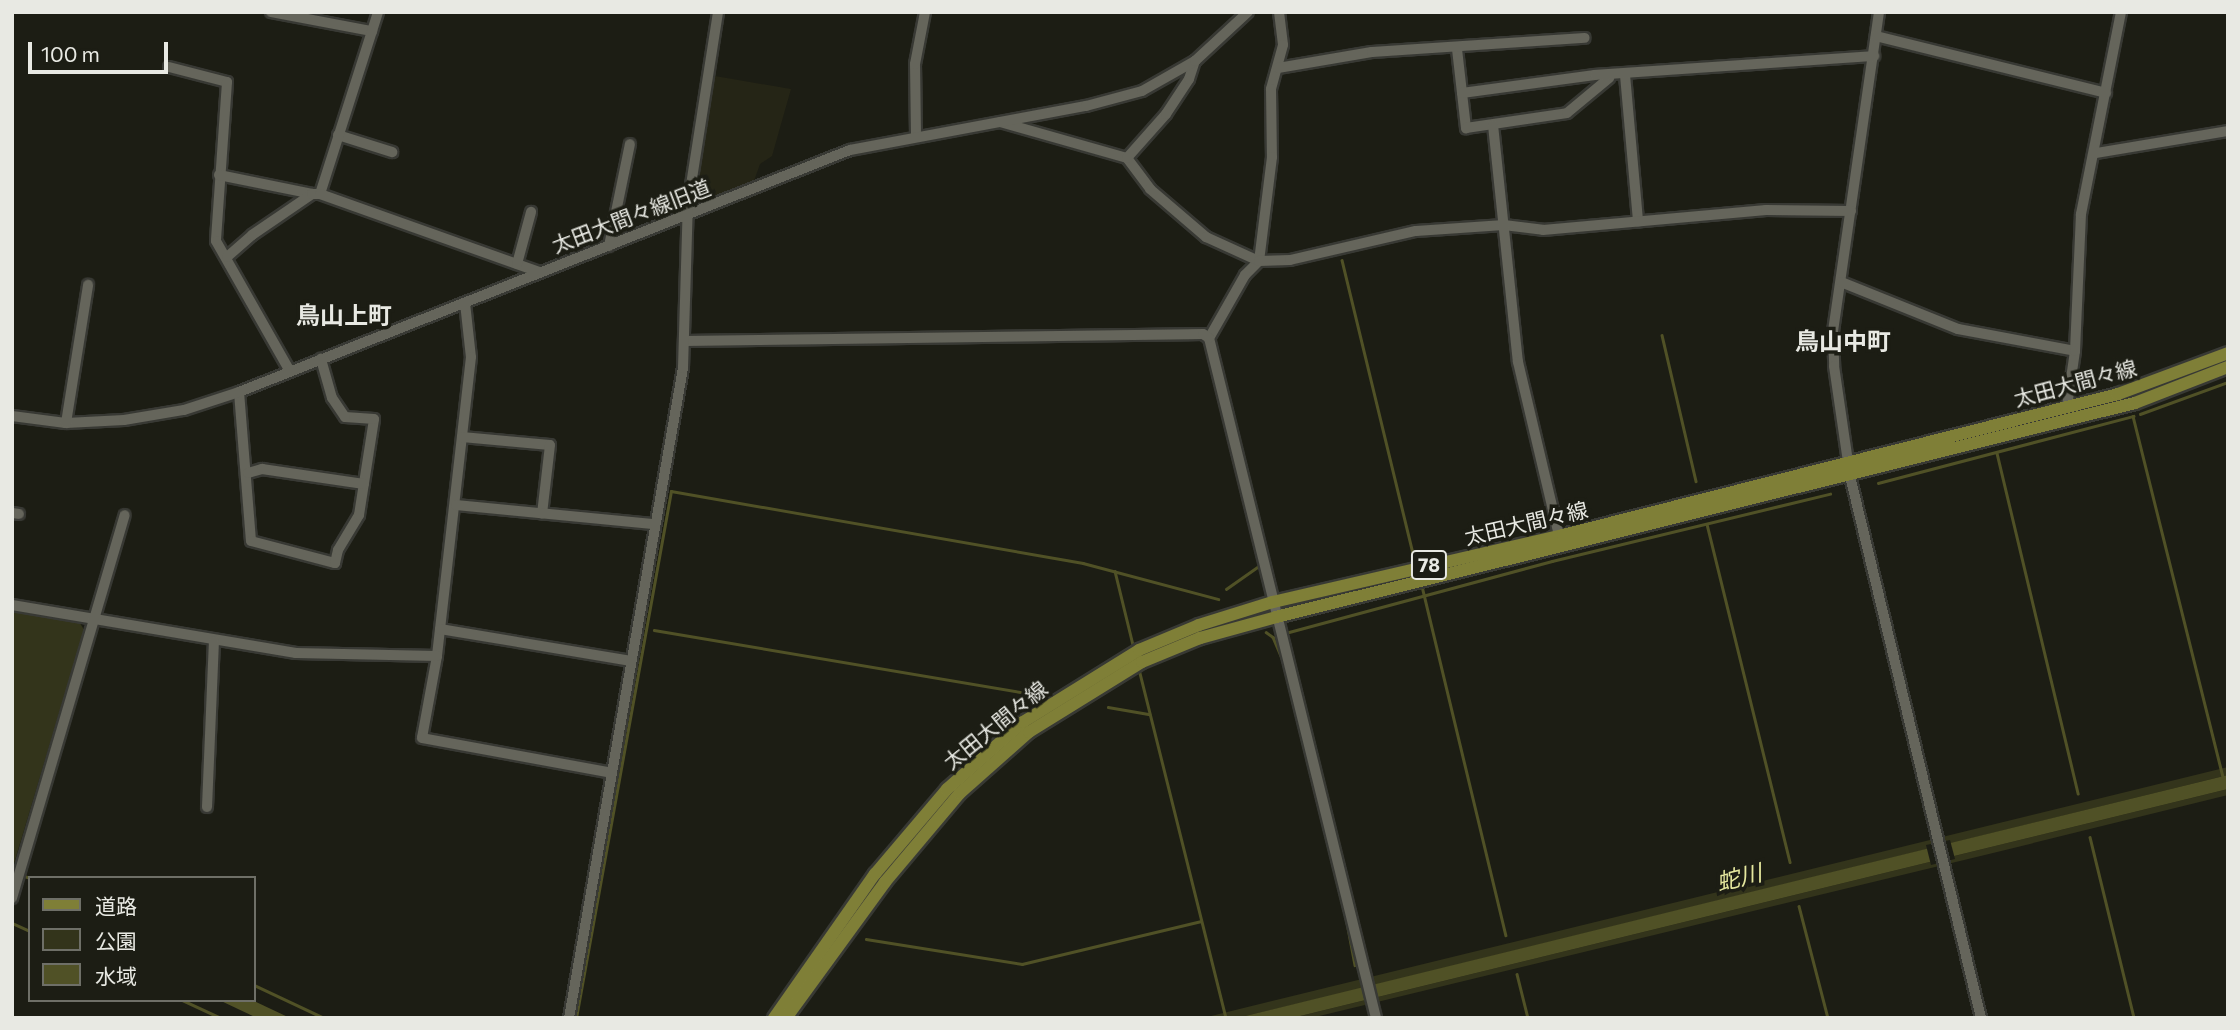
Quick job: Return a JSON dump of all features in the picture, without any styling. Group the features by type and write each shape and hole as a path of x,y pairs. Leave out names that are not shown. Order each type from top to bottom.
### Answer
{"main road":[{"name":"太田大間々線","path":"774,1018 914,824 981,756 1061,696 1139,650 1199,625 1273,602 1559,536 2067,406 2169,377 2228,353"},
{"name":"太田大間々線","path":"786,1018 886,882 991,763 1067,706 1142,662 1200,638 1276,617 2135,403 2228,367"}],"street":[{"path":"271,12 372,31"},
{"path":"227,257 316,194 378,12"},
{"path":"569,1018 684,341 687,215 718,12"},
{"path":"916,135 915,64 925,12"},
{"name":"太田大間々線旧道","path":"12,416 66,423 150,417 239,392 850,150 916,135 1121,99 1195,61 1248,12"},
{"path":"1279,12 1283,45 1271,89 1272,157 1259,261 1245,275 1209,338 1376,1018"},
{"path":"1879,12 1841,282 1834,366 1850,476 1981,1018"},
{"path":"2067,406 2075,351 2081,214 2096,153 2121,12"},
{"path":"1876,36 2106,93"},
{"path":"1278,68 1372,52 1457,49 1586,38"},
{"path":"1457,49 1466,128 1567,113 1609,78"},
{"path":"1462,93 1595,75 1609,78 1874,56"},
{"path":"1127,158 1166,114 1189,79 1195,61"},
{"path":"169,67 227,82 216,242 227,257 290,372"},
{"path":"1625,75 1638,221"},
{"path":"1000,122 1127,158 1150,189 1206,237 1259,261 1290,260 1416,231 1504,225 1543,230 1766,210 1851,211"},
{"path":"1493,125 1518,362 1559,536"},
{"path":"2096,153 2228,131"},
{"path":"338,135 392,152"},
{"path":"609,246 630,144"},
{"path":"219,175 316,194 539,272"},
{"path":"517,264 531,212"},
{"path":"1841,282 1958,329 2075,351"},
{"path":"66,423 88,285"},
{"path":"465,303 471,357 437,656 422,738 612,773"},
{"path":"684,341 1190,334 1209,338"},
{"path":"239,392 248,473 251,541 335,564 338,550 359,515 374,419 345,417 332,398 321,359"},
{"path":"462,437 550,445 542,513"},
{"path":"248,473 262,470 364,485"},
{"path":"456,505 655,524"},
{"path":"12,898 125,515"},
{"path":"12,605 296,653 437,656"},
{"path":"440,629 631,661"},
{"path":"207,807 214,641"}],"shaded area":[{"path":"715,76 791,89 772,156 760,164 754,181 705,200 694,198"}],"green space":[{"path":"12,612 80,623 84,630 13,867"},
{"path":"2228,767 2228,775 1338,994 1237,1018 1203,1018"},
{"path":"2228,789 2228,795 1993,853 1311,1018 1292,1018"}],"water":[{"path":"2228,775 2228,789 1292,1018 1237,1018"},
{"path":"223,1002 256,1002 290,1018 257,1018"}],"pier":[{"path":"1950,840 1955,859 1931,865 1926,845"}],"waterway":[{"path":"1342,260 1416,566"},
{"path":"1662,335 1696,481"},
{"path":"2140,414 2228,382"},
{"path":"1878,483 2133,416 2223,778"},
{"path":"1997,453 2078,794"},
{"path":"576,1018 671,491 1083,563 1218,599"},
{"path":"1289,632 1552,561 1830,494"},
{"path":"1707,524 1790,862"},
{"path":"1226,589 1258,567"},
{"path":"1115,571 1134,649"},
{"path":"1422,586 1506,935"},
{"path":"654,630 1032,694"},
{"path":"1266,632 1273,637 1286,667"},
{"path":"1139,669 1226,1018"},
{"path":"1108,707 1149,714"},
{"path":"2090,837 2134,1018"},
{"path":"22,875 28,877"},
{"path":"1799,906 1828,1018"},
{"path":"1345,912 1355,965"},
{"path":"866,939 1022,964 1201,921"},
{"path":"12,923 28,930"},
{"path":"1517,974 1528,1018"},
{"path":"256,986 324,1018"},
{"path":"186,1002 221,1018"}],"district":[{"name":"鳥山上町","path":"344,315"},
{"name":"鳥山中町","path":"1843,341"}],"water label":[{"name":"蛇川","path":"1739,877"}]}
